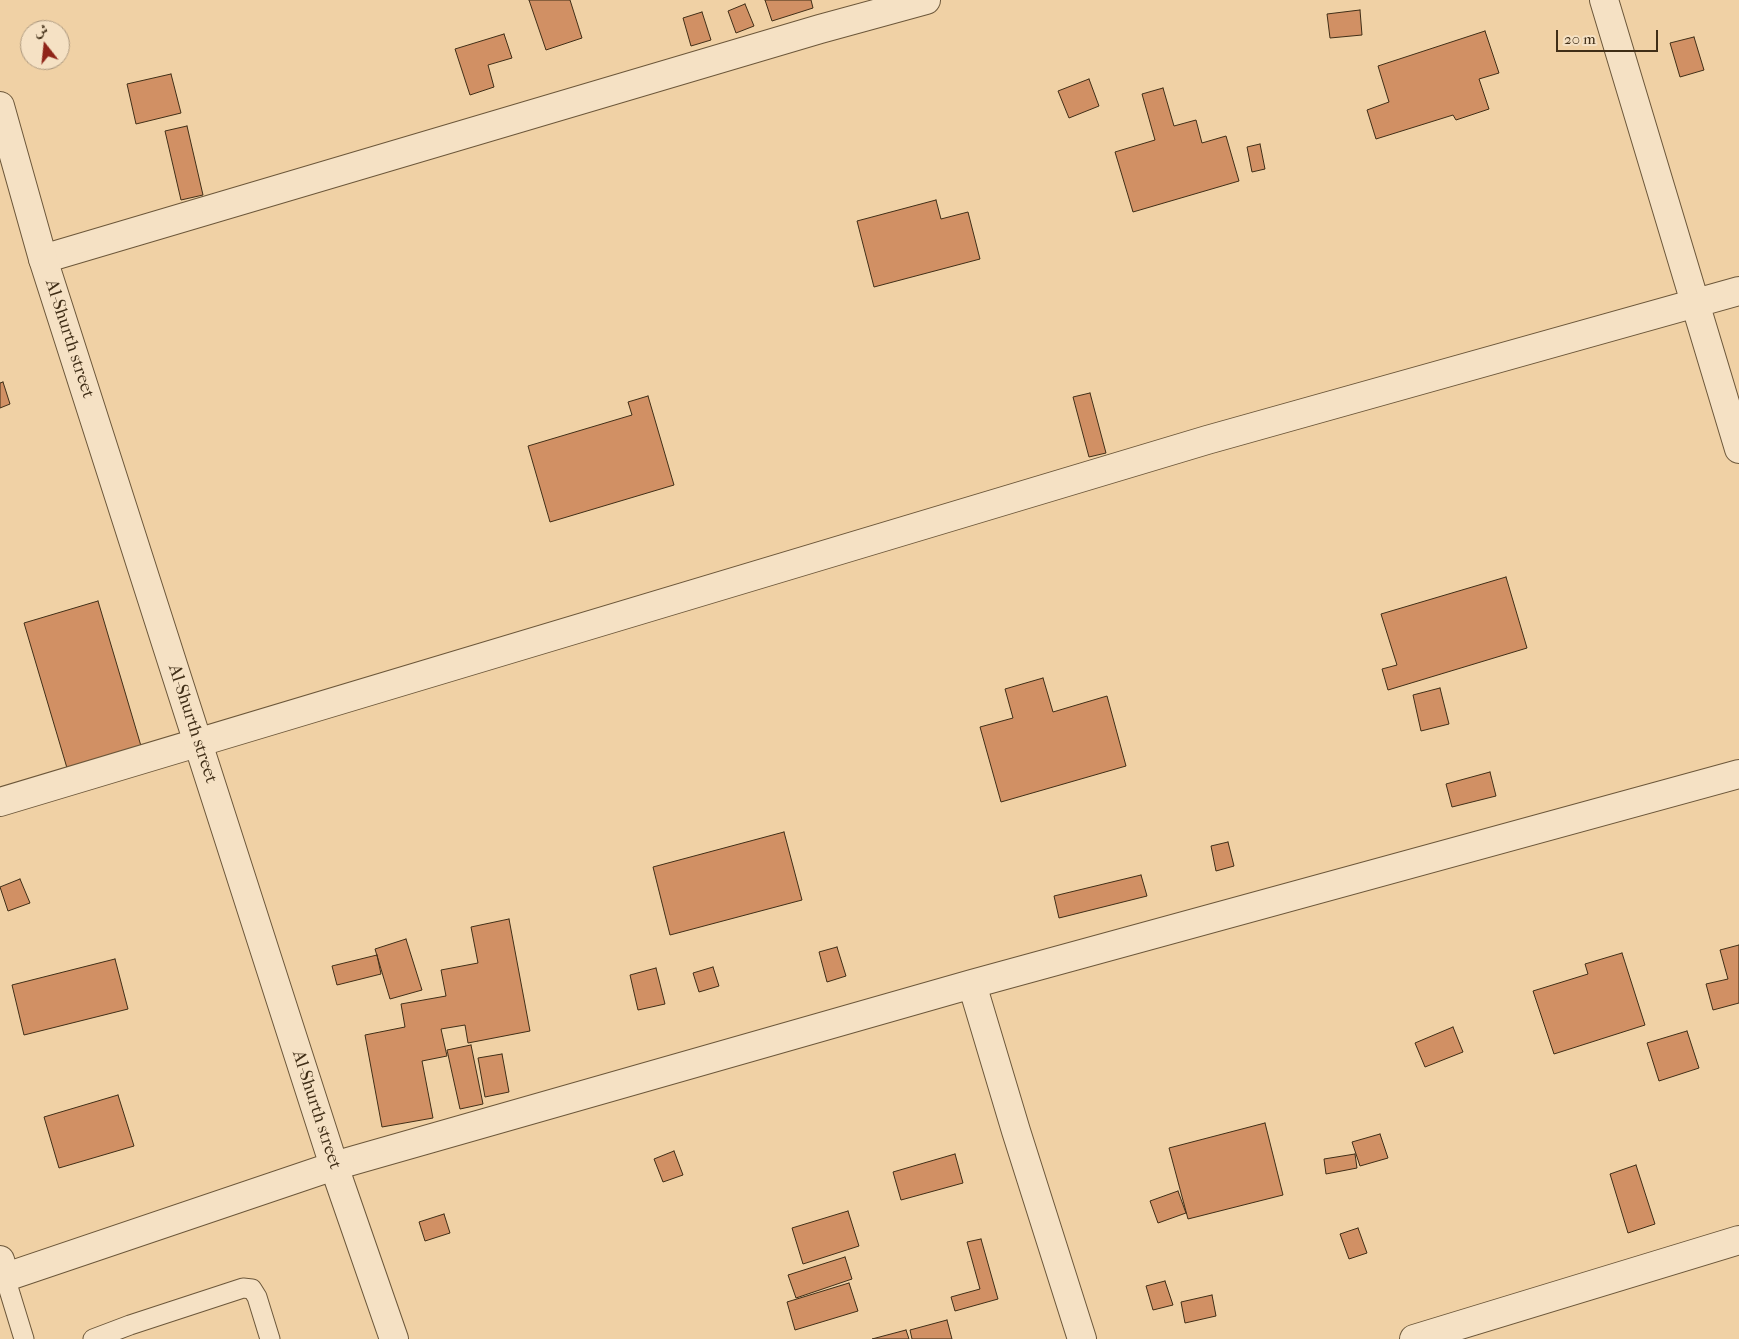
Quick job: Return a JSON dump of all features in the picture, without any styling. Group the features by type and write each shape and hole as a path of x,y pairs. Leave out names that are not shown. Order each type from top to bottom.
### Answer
{"street":[{"path":"43,259 811,32 926,0"},
{"path":"1604,0 1739,449"},
{"name":"Al-Shurth street","path":"0,106 43,259 334,1166 394,1339"},
{"path":"0,802 1207,440 1739,291"},
{"path":"2,1272 334,1166 972,984 1739,774"},
{"path":"972,984 1082,1339"},
{"path":"1414,1339 1739,1240"}],"lane":[{"path":"2,1272 24,1339"},
{"path":"93,1339 133,1332 243,1288 252,1289 257,1297 270,1339"}],"building":[{"path":"529,0 570,0 582,38 546,50"},
{"path":"765,0 811,0 813,8 772,21"},
{"path":"745,4 754,26 736,33 728,11"},
{"path":"1360,10 1362,35 1330,38 1327,14"},
{"path":"702,12 711,40 691,46 683,18"},
{"path":"1485,31 1499,73 1479,79 1489,109 1456,120 1453,115 1376,139 1367,110 1389,102 1378,66"},
{"path":"504,34 512,58 488,65 494,87 470,95 455,49"},
{"path":"1694,37 1704,70 1680,77 1670,43"},
{"path":"171,74 181,113 136,124 127,84"},
{"path":"1089,79 1099,106 1069,118 1058,91"},
{"path":"1163,88 1174,126 1196,120 1202,143 1226,136 1239,181 1133,212 1115,152 1155,140 1142,94"},
{"path":"187,126 203,195 181,200 165,131"},
{"path":"1260,144 1265,169 1252,172 1247,147"},
{"path":"936,200 941,219 968,212 980,259 874,287 857,221"},
{"path":"3,382 10,404 0,408 0,383"},
{"path":"1090,393 1106,453 1089,457 1073,397"},
{"path":"648,396 674,485 550,522 528,446 632,415 628,402"},
{"path":"1506,577 1527,648 1388,690 1382,669 1397,665 1381,614"},
{"path":"98,601 141,746 67,768 24,623"},
{"path":"1043,678 1053,712 1107,696 1126,766 1001,802 980,727 1013,718 1005,689"},
{"path":"1440,688 1449,724 1421,731 1413,695"},
{"path":"1490,772 1496,796 1452,807 1446,784"},
{"path":"784,832 802,900 670,935 653,867"},
{"path":"1228,842 1234,866 1216,871 1211,846"},
{"path":"1141,875 1147,896 1059,918 1054,896"},
{"path":"20,879 30,903 8,911 0,887"},
{"path":"509,919 530,1031 468,1043 465,1025 441,1029 447,1056 422,1061 433,1118 382,1127 365,1035 405,1027 401,1004 446,996 441,970 478,963 471,927"},
{"path":"406,939 422,990 390,999 375,949"},
{"path":"1739,945 1739,1003 1713,1010 1706,984 1728,979 1720,950"},
{"path":"837,947 846,976 827,982 819,952"},
{"path":"1622,953 1645,1025 1554,1054 1533,991 1588,974 1585,964"},
{"path":"377,955 381,974 337,985 332,966"},
{"path":"115,959 128,1009 24,1035 12,985"},
{"path":"713,967 719,986 699,992 693,973"},
{"path":"656,968 665,1004 638,1010 630,975"},
{"path":"1453,1027 1463,1052 1425,1067 1415,1043"},
{"path":"1687,1031 1699,1068 1659,1081 1647,1043"},
{"path":"471,1045 483,1104 460,1109 447,1050"},
{"path":"502,1054 509,1092 485,1097 478,1058"},
{"path":"118,1095 134,1146 59,1168 44,1117"},
{"path":"1265,1123 1283,1195 1188,1219 1169,1148"},
{"path":"1380,1134 1388,1158 1360,1166 1352,1142"},
{"path":"674,1151 683,1175 663,1182 654,1159"},
{"path":"955,1154 963,1183 901,1200 893,1172"},
{"path":"1355,1154 1357,1168 1326,1174 1324,1159"},
{"path":"1636,1165 1655,1224 1628,1233 1610,1174"},
{"path":"1178,1191 1186,1213 1158,1223 1150,1201"},
{"path":"848,1211 859,1246 803,1264 792,1228"},
{"path":"444,1214 450,1233 425,1241 419,1222"},
{"path":"1358,1228 1367,1253 1349,1259 1340,1234"},
{"path":"981,1239 998,1299 955,1311 951,1297 980,1289 967,1242"},
{"path":"845,1257 852,1279 796,1298 788,1275"},
{"path":"1165,1281 1173,1305 1153,1310 1146,1286"},
{"path":"849,1283 858,1311 795,1330 787,1302"},
{"path":"1212,1295 1216,1316 1185,1323 1181,1302"},
{"path":"947,1320 952,1339 912,1339 910,1330"},
{"path":"906,1330 909,1339 872,1339"}]}
